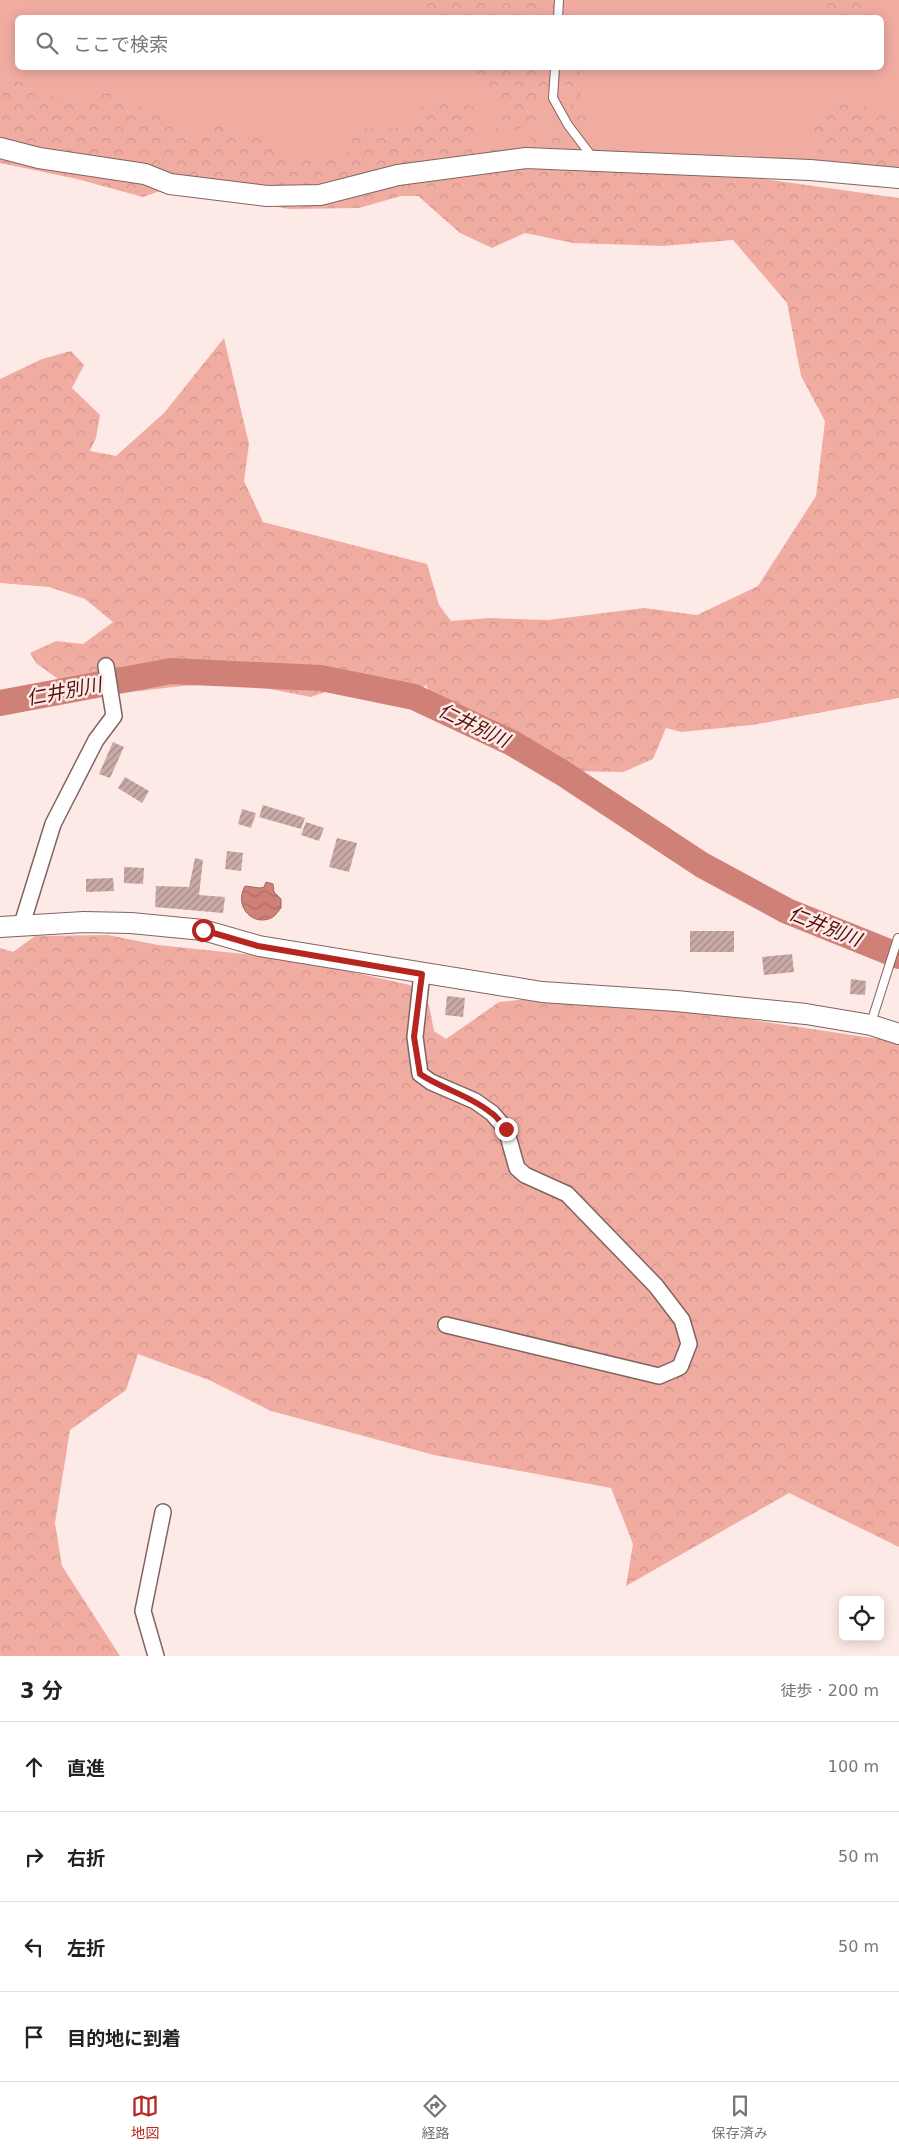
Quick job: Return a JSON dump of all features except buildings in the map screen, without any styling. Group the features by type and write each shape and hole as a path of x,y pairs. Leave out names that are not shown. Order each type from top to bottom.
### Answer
{"street":[{"path":"0,148 39,158 145,174 170,184 268,196 320,195 398,175 498,160 526,158 810,170 895,180"},
{"path":"22,924 53,824 96,740 114,716 106,666"},
{"path":"0,926 131,923 203,930 258,946 542,992 676,1001 806,1014 871,1025 899,1034"},
{"path":"422,974 414,1037 420,1074 432,1082 475,1101 492,1113 506,1129 517,1168 525,1175 567,1194 656,1286 682,1320 689,1344 680,1367 659,1376 446,1325"},
{"path":"156,1656 143,1611 163,1512"}],"lane":[{"path":"558,15 560,0"},
{"path":"555,70 553,98 568,125 595,161"},
{"path":"871,1025 898,938"}],"green space":[{"path":"0,0 899,0 899,168 749,156 607,152 316,179 0,131"},
{"path":"423,0 568,0 569,15 434,15"},
{"path":"800,0 880,0 873,15 825,15 827,1"},
{"path":"475,70 580,70 581,99 591,110 595,121 583,130 571,109 567,85 562,85 541,97 537,119 512,132 494,135 500,107"},
{"path":"10,76 32,82 52,96 84,99 108,93 174,119 184,135 194,142 205,123 221,119 237,132 247,136 268,136 278,145 283,157 301,160 323,161 347,153 351,135 367,128 388,129 405,126 423,105 442,101 456,109 462,102 473,107 473,150 527,147 535,133 559,131 610,149 743,176 899,198 899,698 752,725 681,732 666,728 653,759 623,772 573,771 487,719 430,693 426,685 398,705 334,689 311,697 239,683 182,686 79,698 36,663 30,653 56,641 83,644 113,622 85,599 49,587 0,583 0,379 42,359 71,351 84,365 72,388 100,415 96,438 90,451 116,456 164,413 224,338 249,444 244,481 263,522 427,564 439,605 451,621 489,618 548,620 644,608 697,615 758,586 816,496 825,421 801,376 787,303 733,240 663,246 573,243 525,233 492,248 460,233 418,196 401,196 359,208 289,209 252,202 160,191 143,197 77,179 0,163 0,79"},
{"path":"857,102 899,122 899,167 834,164 819,153 808,128 821,109"},
{"path":"108,935 158,945 293,959 410,985 429,1005 434,1031 446,1039 499,1002 529,999 666,1007 899,1042 899,1547 789,1493 626,1586 633,1544 611,1488 434,1455 271,1411 209,1380 138,1354 126,1390 70,1430 55,1523 62,1566 120,1656 0,1656 0,948 13,952 35,936"}],"water":[{"path":"266,882 273,884 274,892 281,899 281,908 273,917 259,920 247,914 242,901 242,894 245,886 260,888 264,887"}],"waterway":[{"name":"仁井別川","path":"0,703 171,671 321,678 414,697 512,743 561,772 702,865 787,911 899,956"}],"route":[{"path":"203,930 258,946 422,974 414,1037 420,1074 432,1082 475,1101 492,1113 506,1129"}]}
